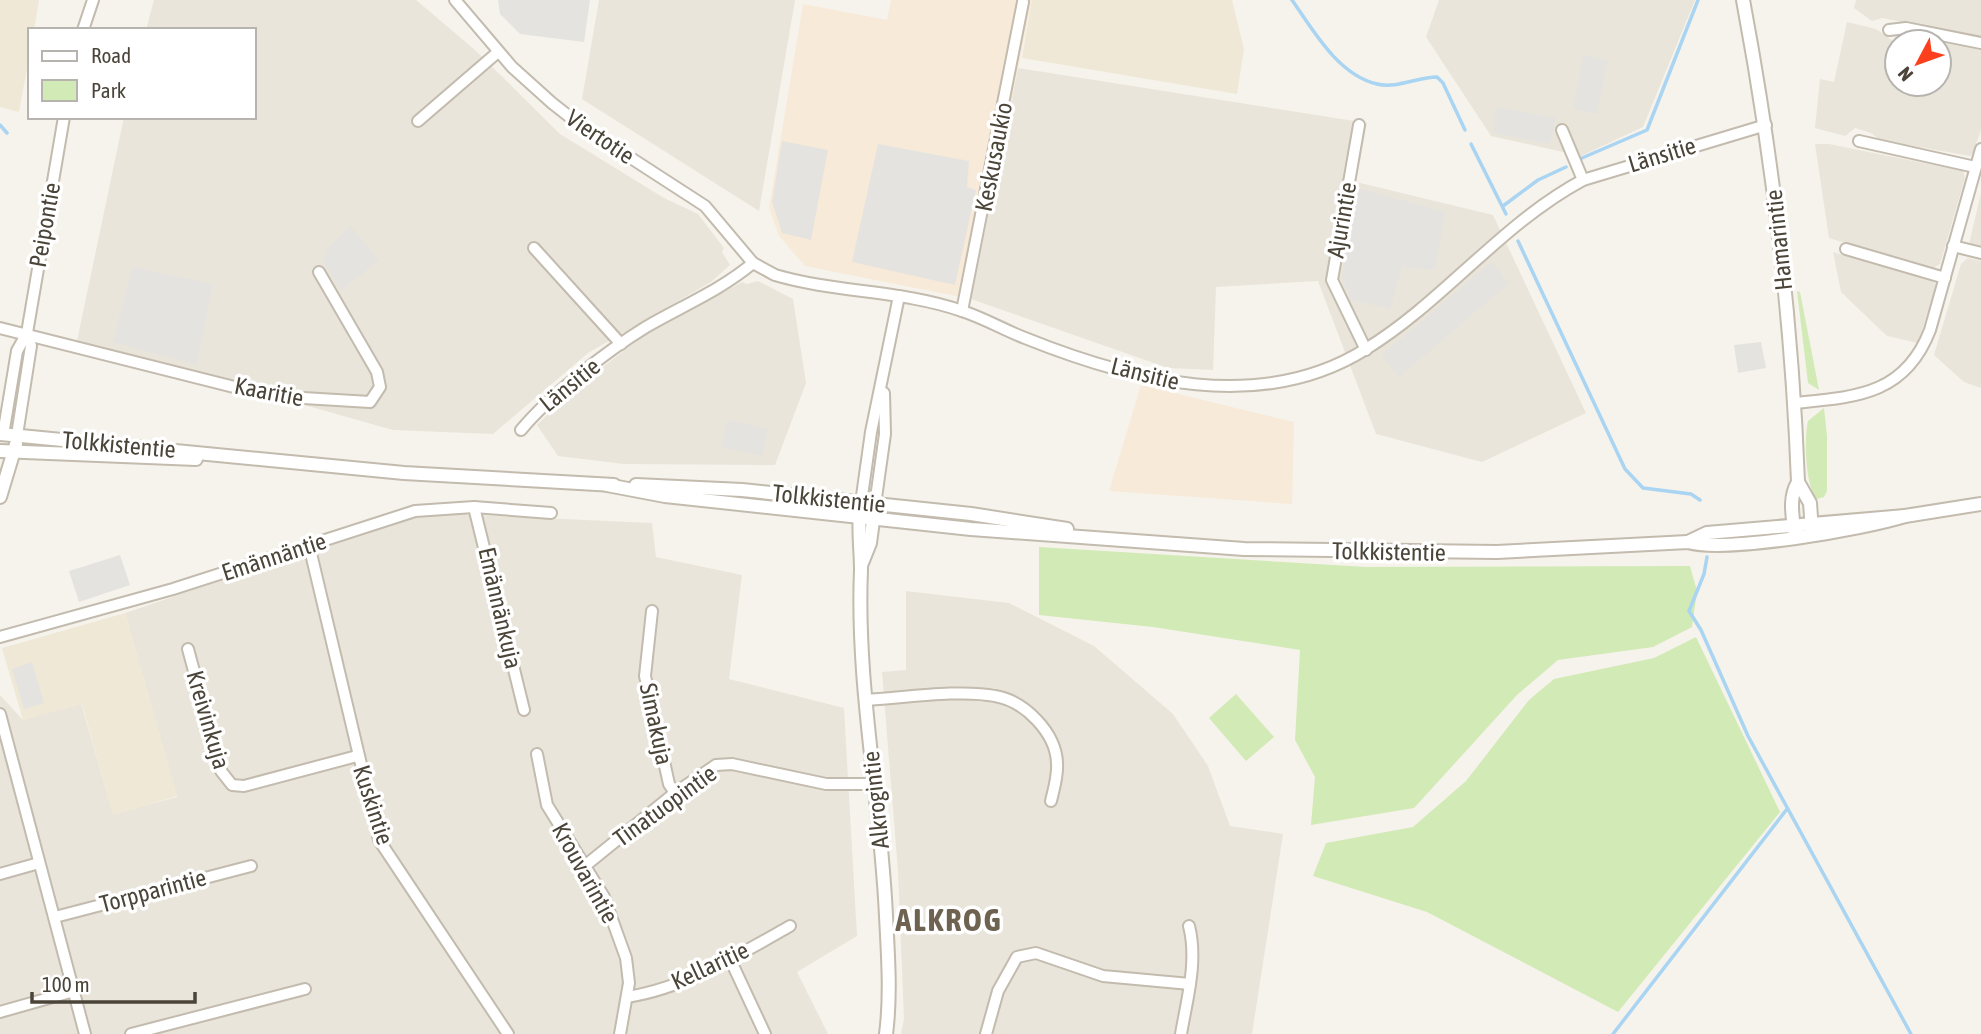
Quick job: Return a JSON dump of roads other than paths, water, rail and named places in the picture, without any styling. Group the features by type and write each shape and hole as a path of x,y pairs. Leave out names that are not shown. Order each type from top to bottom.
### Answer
{"street":[{"path":"84,28 93,0"},
{"name":"Viertotie","path":"455,0 498,52 580,125 705,206 753,263"},
{"name":"Hamarintie","path":"1743,0 1766,125 1795,403 1798,482 1810,503 1812,529"},
{"name":"Keskusaukio","path":"962,311 1023,2"},
{"path":"1953,38 1981,43"},
{"path":"418,121 498,52"},
{"name":"Peipontie","path":"1,434 17,351 27,333 64,119"},
{"name":"Ajurintie","path":"1359,125 1332,280 1366,350"},
{"name":"Länsitie","path":"521,430 538,410 621,344 728,282 753,263 775,275 810,284 899,296 962,311 1027,339 1155,379 1186,385 1268,384 1324,369 1366,350 1411,316 1528,215 1583,180 1766,125"},
{"path":"1562,130 1583,180"},
{"path":"1859,141 1975,167"},
{"path":"1795,403 1855,397 1871,392 1897,376 1923,348 1981,149"},
{"path":"1954,246 1981,253"},
{"path":"534,248 621,344"},
{"path":"1846,249 1945,278"},
{"name":"Kaaritie","path":"27,333 270,396 370,402 380,387 377,372 319,272"},
{"path":"860,510 871,432 899,296"},
{"path":"0,328 27,333"},
{"name":"Peipontie","path":"17,436 31,346 27,333"},
{"path":"874,511 885,434 883,384"},
{"path":"0,451 1,434"},
{"name":"Tolkkistentie","path":"1,434 168,448 239,458 404,473 742,490 995,531 1091,535 1244,548 1364,552 1497,552 1688,542 1707,533 1812,529 1981,504"},
{"path":"0,497 15,451 17,436"},
{"name":"Tolkkistentie","path":"0,451 154,458 239,458"},
{"name":"Hamarintie","path":"1794,530 1793,492 1798,482"},
{"name":"Emännäntie","path":"0,637 76,618 415,511 474,507 551,513"},
{"name":"Emännänkuja","path":"474,507 524,710"},
{"name":"Alkrogintie","path":"860,510 857,540 861,566 861,643 886,907 886,1034"},
{"name":"Alkrogintie","path":"861,566 870,543 874,511"},
{"name":"Kuskintie","path":"309,545 379,840 508,1034"},
{"name":"Simakuja","path":"652,611 645,676 669,784 675,793"},
{"name":"Kreivinkuja","path":"188,649 221,771 232,785 244,786 357,756"},
{"path":"866,700 979,695 1007,699 1035,719 1054,747 1057,773 1051,800"},
{"path":"0,714 85,1034"},
{"name":"Krouvarintie","path":"537,754 547,805 586,865 611,913 624,950 629,970 620,1034"},
{"name":"Tinatuopintie","path":"586,865 675,793 706,771 723,764 826,784 874,784"},
{"path":"0,874 39,863"},
{"name":"Torpparintie","path":"55,918 251,866"},
{"name":"Kellaritie","path":"627,997 653,993 730,960 790,926"},
{"path":"1181,1034 1190,984 1192,941 1189,926"},
{"path":"986,1034 998,991 1017,957 1036,953 1103,976 1190,984"},
{"path":"730,960 765,1034"},
{"path":"131,1034 305,989"},
{"path":"0,1012 74,991"}],"waterway":[{"path":"1292,0 1328,50 1350,71 1363,79 1392,85 1437,77 1443,83 1465,130"},
{"path":"1582,158 1647,130 1698,0"},
{"path":"0,125 7,133"},
{"path":"1471,144 1506,214"},
{"path":"1503,206 1538,180 1566,167"},
{"path":"1518,241 1625,469 1643,488 1691,494 1700,500"},
{"path":"1707,557 1704,574 1689,611 1701,630 1748,736 1911,1034"},
{"path":"1613,1034 1787,809"}],"district":[{"name":"ALKROG","path":"949,920"}]}
